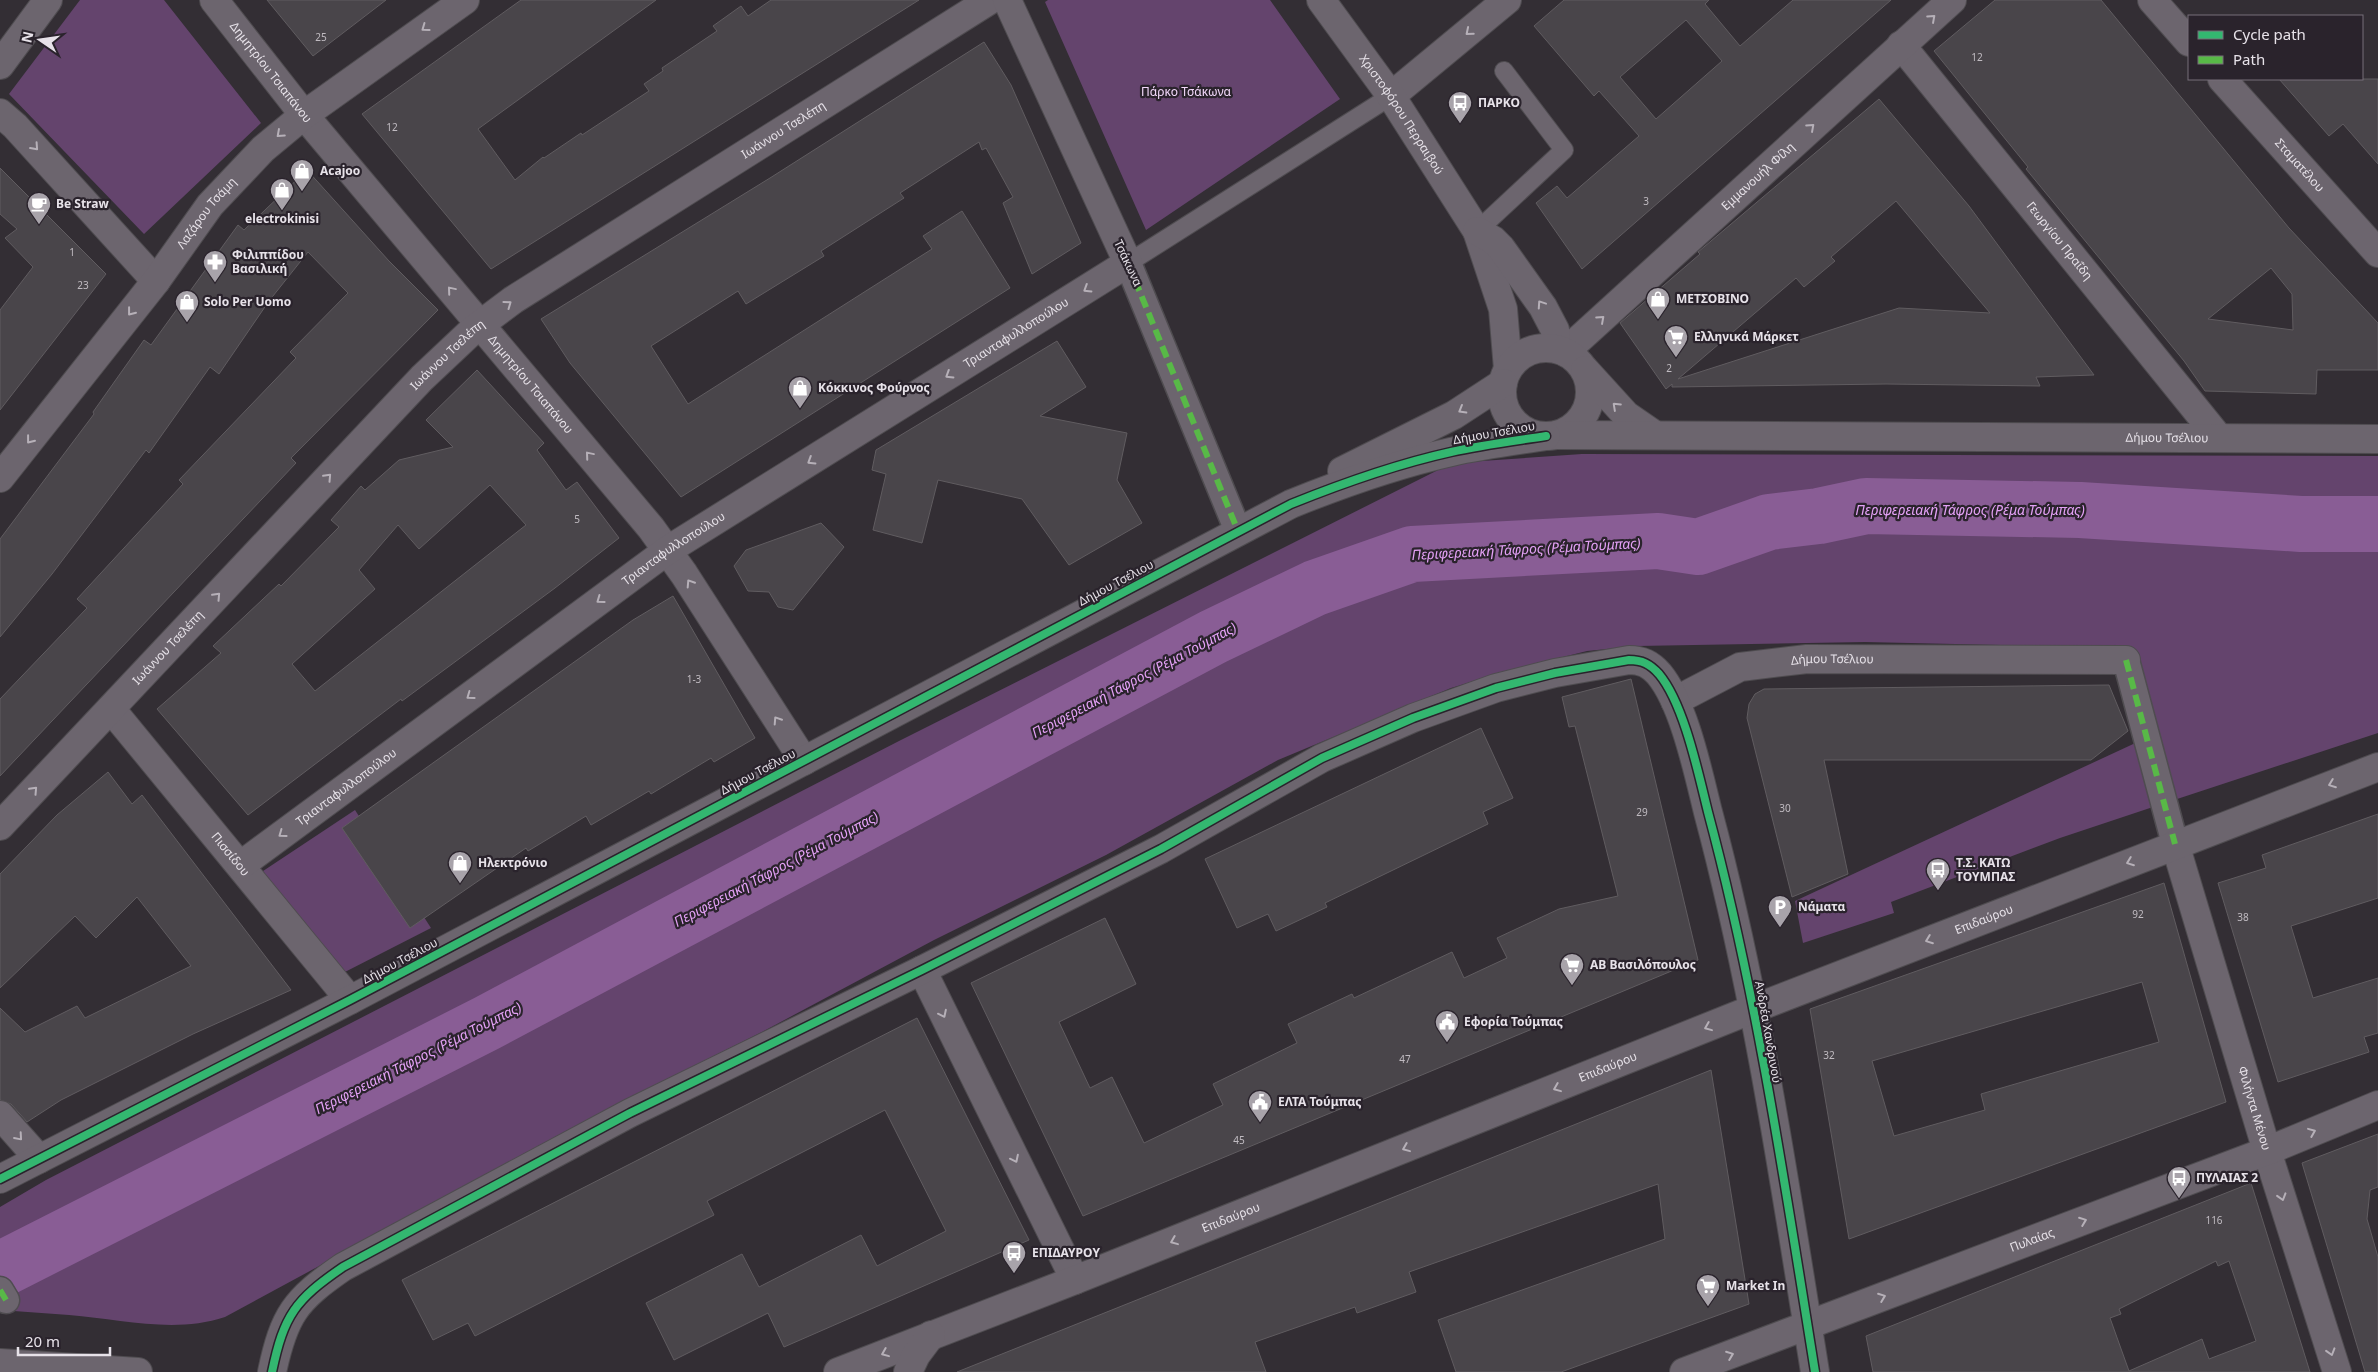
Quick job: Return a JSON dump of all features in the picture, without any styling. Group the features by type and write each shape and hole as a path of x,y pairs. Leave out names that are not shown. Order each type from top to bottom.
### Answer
{"street":[{"path":"0,65 48,0"},
{"name":"Δημητρίου Τσιαπάνου","path":"214,0 304,115 668,550 804,761"},
{"name":"Λαζάρου Τσάμη","path":"0,478 156,281 210,205 263,149 304,115 464,0"},
{"name":"Ιωάννου Τσελέπη","path":"0,826 422,378 480,325 554,273 990,0"},
{"name":"Τσάκωνα","path":"1007,0 1128,263 1238,531"},
{"name":"Χριστοφόρου Περραιβού","path":"1322,0 1391,96 1477,230 1503,309 1506,376"},
{"path":"1391,96 1507,0"},
{"name":"Εμμανουήλ Φίλη","path":"1568,356 1952,0"},
{"path":"2152,0 2188,41"},
{"name":"Γεωργίου Πραΐδη","path":"1901,46 2219,438"},
{"name":"Σταματέλου","path":"2223,80 2378,253"},
{"path":"0,113 15,126 156,281"},
{"name":"Χριστοφόρου Περραιβού","path":"1477,230 1493,240 1501,248 1543,307 1568,356"},
{"name":"Τριανταφυλλοπούλου","path":"241,865 668,550 1128,263"},
{"path":"1568,356 1590,387 1586,410 1571,428 1551,435 1530,433 1512,420 1504,406 1506,376 1518,358 1529,351 1543,348 1568,356 1626,415 1655,435"},
{"name":"Δήμου Τσέλιου","path":"1291,504 1336,474 1454,415 1506,376"},
{"name":"Δήμου Τσέλιου","path":"0,1180 350,1000 1291,504 1327,490 1422,459 1480,446 1551,435 2378,439"},
{"name":"Δήμου Τσέλιου","path":"1675,701 1740,668 1765,663 1807,659 2126,660"},
{"path":"272,1372 277,1346 288,1319 301,1300 314,1287 343,1267 630,1113 922,970 1161,849 1322,758 1413,718 1496,688 1556,673 1629,660 1640,660 1651,666 1660,675 1675,701"},
{"path":"2126,660 2175,844"},
{"name":"Ανδρέα Χανδρινού","path":"1675,701 1690,746 1718,849 1753,1009 1814,1372"},
{"name":"Πισσίδου","path":"111,709 350,1000"},
{"name":"Επιδαύρου","path":"838,1372 1075,1280 1753,1009 2378,767"},
{"name":"Φιλήντα Μένου","path":"2175,844 2267,1151 2337,1372"},
{"path":"922,970 1075,1280"},
{"name":"Πυλαίας","path":"1684,1372 2267,1151 2378,1105"},
{"path":"0,1115 38,1159"},
{"path":"908,1372 916,1355 931,1335"},
{"path":"0,1363 138,1372"}],"lane":[{"path":"1477,230 1564,150 1504,71"},
{"path":"1128,263 1391,96"}],"green space":[{"path":"80,0 164,0 261,123 144,234 9,94"},
{"name":"Πάρκο Τσάκωνα","path":"1048,0 1270,0 1340,99 1146,230 1045,2"},
{"path":"1582,454 2378,456 2378,733 2168,802 2129,648 1865,642 1637,646 1587,651 1511,670 1451,688 1278,760 1106,855 934,940 762,1032 620,1103 225,1317 206,1322 167,1325 0,1310 0,1207 46,1180 899,741 1452,463"},
{"path":"2144,739 2162,804 2060,838 1891,902 1894,913 1803,943 1795,901"},
{"path":"355,810 431,928 341,974 254,877"}],"building":[{"path":"267,0 386,0 313,56"},
{"path":"521,0 656,0 478,129 515,180 543,157 581,133 582,135 649,91 644,84 663,71 662,68 717,31 713,26 741,6 748,16 771,0 919,0 491,269 362,114"},
{"path":"1564,0 1709,0 1705,4 1740,46 1793,0 1891,0 1582,269 1536,203 1557,186 1567,198 1639,136 1599,91 1594,96 1534,26","holes":["1686,20 1722,61 1656,119 1620,77"]},
{"path":"1995,0 2101,0 2289,228 2378,323 2378,370 2317,370 2316,394 2205,391 2184,361 2026,169 2028,167 1934,51","holes":["2271,268 2292,294 2293,330 2208,319"]},
{"path":"984,42 1011,85 1081,243 1032,274 1003,203 1013,197 986,148 982,150 979,142 900,193 904,198 821,251 824,256 746,304 738,291 651,346 688,404 932,249 923,236 962,211 1010,288 681,497 570,363 541,319 770,178"},
{"path":"2378,79 2378,164 2343,124 2329,136 2280,80"},
{"path":"1879,99 1969,206 2094,375 2036,377 2040,386 1886,384 1672,387 1672,384 1666,389 1620,323 1700,254 1698,252","holes":["1896,201 1990,313 1899,308 1678,379 1796,278 1804,287 1835,261 1831,257"]},
{"path":"0,168 106,274 0,410 0,310 33,267 5,238 17,229 0,214"},
{"path":"307,170 389,261 438,310 291,458 296,463 0,776 0,699 87,608 77,599 183,484 179,480 296,358 290,352 348,293 308,252 269,301 219,374 210,367 149,453 146,450 52,574 0,637 0,539 94,414 93,412 144,340 151,345 238,225 244,230"},
{"path":"1057,341 1086,387 1040,416 1127,433 1117,480 1142,523 1069,565 1022,499 938,480 922,543 873,530 886,474 872,470 876,450"},
{"path":"477,370 544,443 537,450 566,490 577,482 619,538 555,588 402,701 401,699 248,815 157,709 221,653 213,646 279,584 281,586 339,527 331,520 361,486 365,490 399,460 453,447 426,420","holes":["490,485 526,525 315,691 292,664 375,589 359,570 398,525 419,549"]},
{"path":"821,523 844,547 793,610 778,607 769,592 748,591 734,566 746,550"},
{"path":"673,596 755,738 714,762 711,758 651,794 649,791 591,825 586,816 528,851 526,848 410,928 342,828 633,620"},
{"path":"1631,679 1698,960 1083,1216 971,983 1105,918 1136,984 1059,1022 1090,1088 1112,1077 1144,1143 1223,1105 1213,1084 1297,1043 1288,1024 1352,994 1354,998 1452,952 1464,978 1507,958 1497,938 1559,909 1618,896 1575,726 1569,727 1562,697"},
{"path":"2109,685 2128,731 2091,760 1824,760 1848,874 1792,897 1747,718 1749,704 1755,694 1764,689"},
{"path":"1481,728 1513,798 1483,812 1488,824 1325,903 1327,907 1276,931 1268,914 1237,928 1205,859"},
{"path":"108,772 132,804 142,795 291,990 193,1034 61,1100 27,1122 11,1104 0,1100 0,1008 25,1032 77,1006 85,1018 191,966 137,897 96,938 75,916 0,988 0,874 57,815"},
{"path":"2378,814 2378,898 2291,926 2313,998 2378,978 2378,1033 2364,1037 2369,1052 2278,1082 2218,883 2266,868 2262,855"},
{"path":"2164,883 2226,1102 1849,1239 1810,1009","holes":["2142,982 2159,1042 1981,1094 1985,1110 1894,1136 1872,1061"]},
{"path":"917,1018 1029,1240 784,1347 768,1313 674,1360 646,1303 742,1254 759,1287 861,1235 877,1266 946,1231 885,1110 707,1201 714,1215 475,1336 468,1323 433,1340 402,1280"},
{"path":"1711,1070 1749,1304 1561,1372 1456,1372 1438,1320 1665,1239 1658,1184 1409,1272 1416,1292 1357,1313 1355,1307 1255,1342 1266,1372 957,1372"},
{"path":"2378,1134 2378,1187 2370,1190 2367,1219 2378,1257 2378,1372 2365,1372 2302,1163"},
{"path":"2251,1183 2310,1372 1873,1372 1866,1336","holes":["2216,1261 2218,1266 2229,1261 2256,1341 2209,1359 2202,1339 2129,1371 2110,1318 2121,1314 2119,1309"]}],"waterway":[{"name":"Περιφερειακή Τάφρος (Ρέμα Τούμπας)","path":"0,1270 487,1023 1213,637 1315,588 1412,554 1658,541 1698,547 1769,522 1819,516 1866,506 2080,510 2301,524 2378,524"}],"marked path":[{"path":"1128,263 1238,531"},
{"path":"2126,660 2175,844"},
{"path":"0,1290 6,1300"}],"cycle path":[{"path":"0,1179 350,1000 1291,504 1411,462 1474,447 1546,436"},
{"path":"272,1372 281,1336 294,1310 313,1289 343,1267 630,1113 922,970 1161,849 1322,758 1413,718 1496,688 1555,673 1629,660 1649,665 1659,674 1668,687 1683,720 1695,759 1741,950 1769,1090 1815,1372"}],"place":[{"name":"ΠΑΡΚΟ","path":"1460,124"},
{"name":"Acajoo","path":"302,192"},
{"name":"electrokinisi","path":"282,211"},
{"name":"Be Straw","path":"39,225"},
{"name":"Φιλιππίδου Βασιλική","path":"215,283"},
{"name":"ΜΕΤΣΟΒΙΝΟ","path":"1658,320"},
{"name":"Solo Per Uomo","path":"187,323"},
{"name":"Ελληνικά Μάρκετ","path":"1676,358"},
{"name":"Κόκκινος Φούρνος","path":"800,409"},
{"name":"Ηλεκτρόνιο","path":"460,884"},
{"name":"Τ.Σ. ΚΑΤΩ ΤΟΥΜΠΑΣ","path":"1938,891"},
{"name":"Νάματα","path":"1780,928"},
{"name":"ΑΒ Βασιλόπουλος","path":"1572,986"},
{"name":"Εφορία Τούμπας","path":"1447,1043"},
{"name":"ΕΛΤΑ Τούμπας","path":"1260,1123"},
{"name":"ΠΥΛΑΙΑΣ 2","path":"2179,1199"},
{"name":"ΕΠΙΔΑΥΡΟΥ","path":"1014,1274"},
{"name":"Market In","path":"1708,1307"}]}
